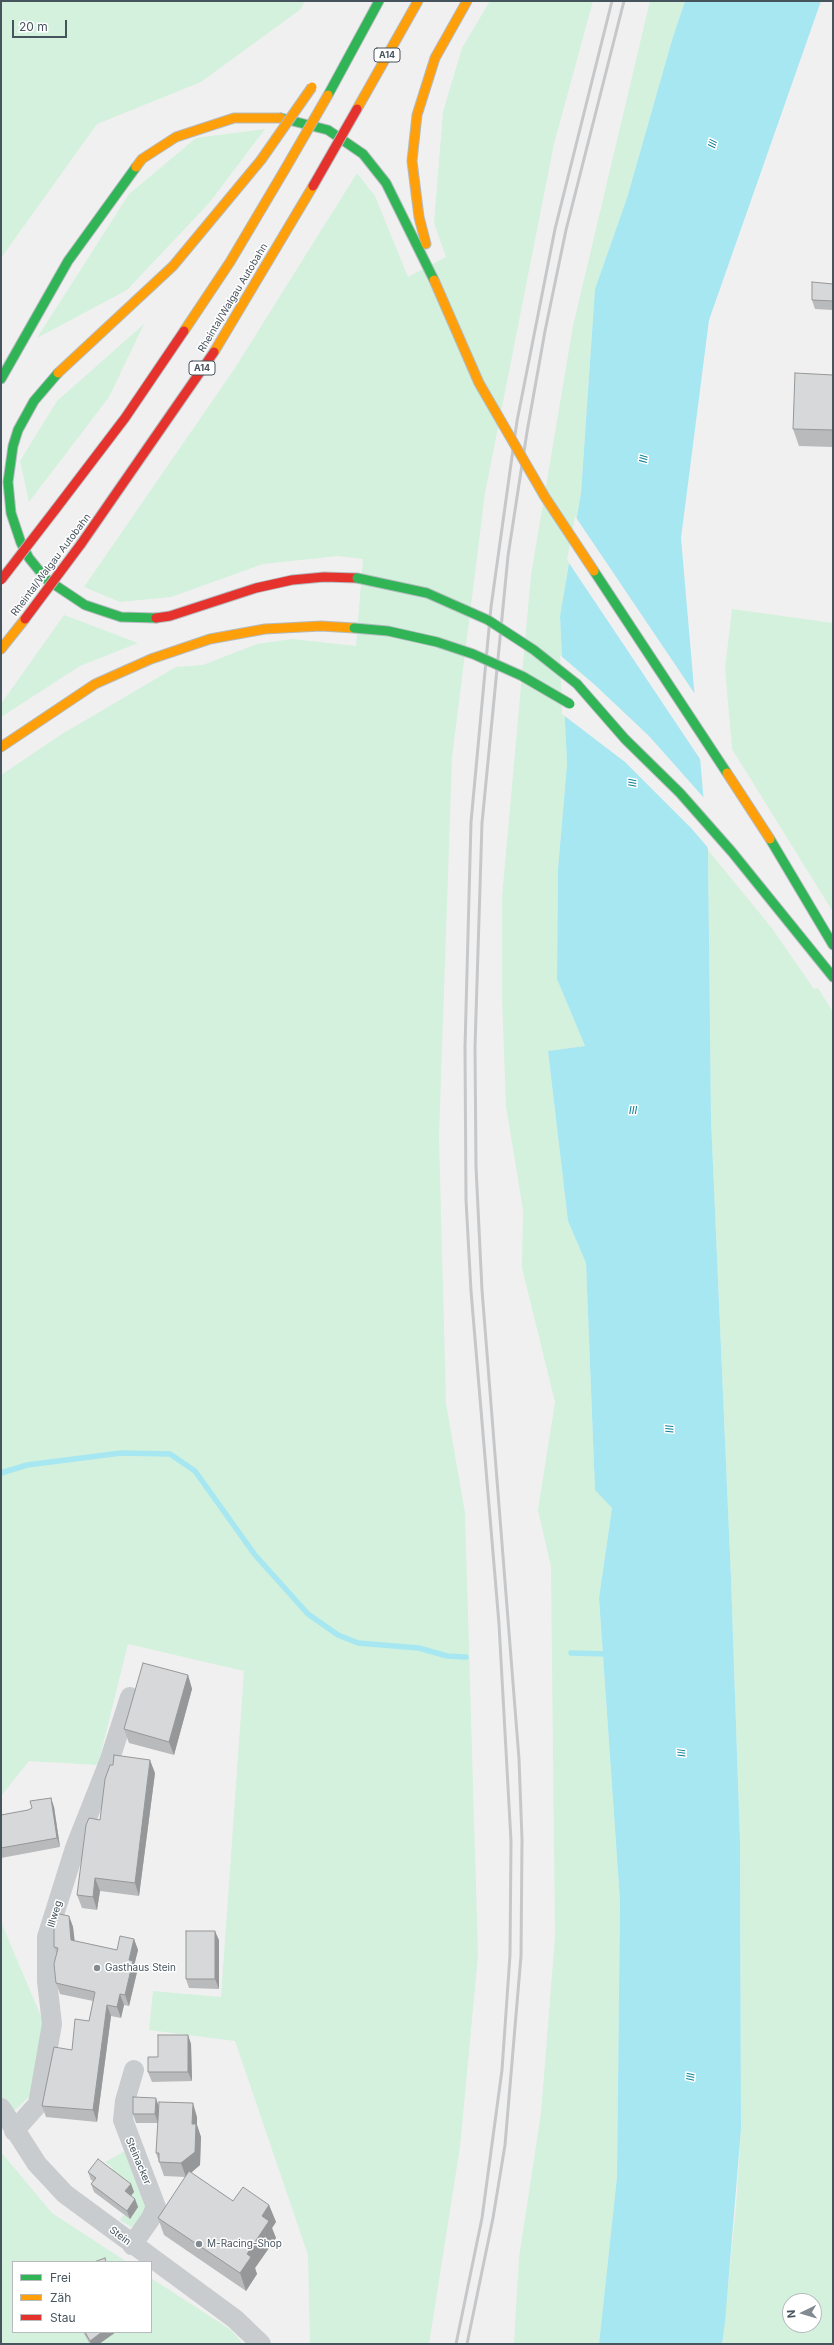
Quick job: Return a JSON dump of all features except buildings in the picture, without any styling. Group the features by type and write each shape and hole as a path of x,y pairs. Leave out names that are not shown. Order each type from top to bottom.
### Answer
{"highway":[{"path":"1,580 125,418 230,262 328,95 380,1"},
{"name":"Rheintal/Walgau Autobahn","path":"1,649 81,544 221,341 313,186 418,1"},
{"path":"434,280 419,216 412,160 417,115 435,58 467,1"},
{"path":"329,71 357,44"},
{"path":"315,84 262,160 173,266 66,364 34,401 18,430 12,452 8,482 11,513 21,543 28,558 46,579 85,605 121,616 147,619 170,616 256,588 292,580 324,577 357,578 427,593 488,620 534,650 577,684 625,739 680,793 732,852 833,977"},
{"path":"1,379 68,261 103,209 142,160 176,137 234,118 279,118 328,130 363,154 386,183 434,280 479,383 545,497 770,838 833,945"},
{"path":"1,747 95,684 151,659 210,639 265,629 321,626 354,628 395,632 436,642 473,654 522,676 576,708"},
{"path":"595,719 625,739"}],"street":[{"name":"Illweg","path":"14,2131 38,2104 52,2024 46,1981 47,1938 75,1848 109,1762 130,1698"},
{"name":"Steinacker","path":"132,2245 151,2218 156,2207 123,2120 125,2101 134,2070"},
{"name":"Stein","path":"1,2108 14,2131 37,2164 65,2194 132,2245 235,2319 261,2344"}],"green space":[{"path":"1,1 305,1 301,9 201,82 97,124 1,258"},
{"path":"490,1 593,1 554,144 485,493 452,758 439,1136 446,1403 465,1513 478,1955 460,2147 429,2344 310,2344 308,2255 235,2041 149,2030 153,1991 221,1997 244,1671 128,1644 98,1765 29,1761 1,1796 1,775 62,734 176,667 203,665 257,644 292,639 356,646 363,559 338,556 263,564 171,597 120,602 84,587 235,368 357,173 375,196 408,277 446,257 434,223 443,112 462,48"},
{"path":"650,1 685,1 672,40 627,198 595,289 581,493 560,616 567,764 558,869 557,979 585,1046 548,1051 568,1221 586,1263 595,1490 612,1507 599,1598 620,1901 617,2177 599,2344 514,2344 519,2258 541,2113 555,1937 551,1567 538,1510 555,1402 522,1268 523,1210 506,1106 502,997 502,897 531,575 573,326"},
{"path":"265,129 210,202 127,290 37,338 129,194 196,138"},
{"path":"144,324 109,397 29,502 20,461 57,401"},
{"path":"732,609 833,623 833,912 732,749 725,668"},
{"path":"64,615 138,643 80,666 1,717 1,704"},
{"path":"708,850 771,927 814,989 818,988 833,1012 833,2344 722,2344 736,2207 741,2129 740,1842 731,1578 711,1119"},
{"path":"1,1922 43,2021 32,2094 1,2123"},
{"path":"127,2150 148,2207 138,2223 131,2227 120,2220 124,2215 130,2219 109,2173 113,2168 105,2162"},
{"path":"1,2152 52,2213 125,2261 12,2261 12,2333 152,2333 152,2279 231,2330 243,2344 1,2344"}],"water":[{"name":"Ill","path":"685,1 821,1 709,320 681,538 708,850 711,1119 731,1578 740,1842 741,2129 725,2322 722,2344 599,2344 617,2177 620,1901 599,1598 612,1508 595,1490 586,1263 568,1221 548,1051 585,1046 557,979 558,869 567,764 560,616 581,493 595,289 627,198 672,40"}],"pier":[{"path":"575,516 697,697 702,762 567,560"},
{"path":"560,655 595,685 649,736 705,799 710,850 691,828 625,762 562,714"}],"waterway":[{"path":"1,1473 27,1465 121,1453 170,1454 195,1471 255,1555 308,1614 338,1635 358,1643 419,1648 447,1656 466,1657"},
{"path":"571,1653 608,1654"}],"railway":[{"path":"456,2344 482,2218 502,2070 510,1955 511,1841 499,1624 471,1291 466,1200 465,1047 471,822 491,607 517,421 555,229 612,1"},
{"path":"467,2344 493,2218 505,2145 521,1956 522,1840 519,1759 482,1290 476,1167 475,1047 482,823 508,556 527,432 545,331 566,230 624,1"}],"traffic: fast":[{"path":"328,95 379,1"},
{"path":"281,118 328,130 363,154 386,183 434,280"},
{"path":"1,379 68,261 136,167"},
{"path":"58,373 34,401 18,430 13,446 8,482 11,513 21,543 29,558 46,579 85,605 121,617 156,618"},
{"path":"594,571 727,773"},
{"path":"357,578 427,593 488,620 534,650 577,684"},
{"path":"354,628 388,631 437,642 473,654 522,676 570,704"},
{"path":"577,684 625,739 680,793 732,852 833,977"},
{"path":"770,839 833,945"}],"traffic: slow":[{"path":"357,109 418,1"},
{"path":"426,244 419,217 412,161 417,115 435,58 467,1"},
{"path":"261,160 312,87"},
{"path":"284,171 328,95"},
{"path":"136,167 142,159 176,137 234,118 281,118"},
{"path":"58,373 173,266 261,160"},
{"path":"184,331 230,262 284,171"},
{"path":"214,352 313,186"},
{"path":"434,280 479,383 545,497 594,571"},
{"path":"1,649 25,619"},
{"path":"1,747 95,684 151,659 210,639 265,629 321,626 354,628"},
{"path":"727,773 770,839"}],"traffic: jam":[{"path":"313,186 357,109"},
{"path":"55,510 125,418 184,331"},
{"path":"81,544 214,352"},
{"path":"1,580 55,510"},
{"path":"25,619 81,544"},
{"path":"156,618 170,616 256,588 292,580 324,577 357,578"}],"place":[{"name":"Gasthaus Stein","path":"97,1968"},
{"name":"M-Racing-Shop","path":"199,2244"}]}
